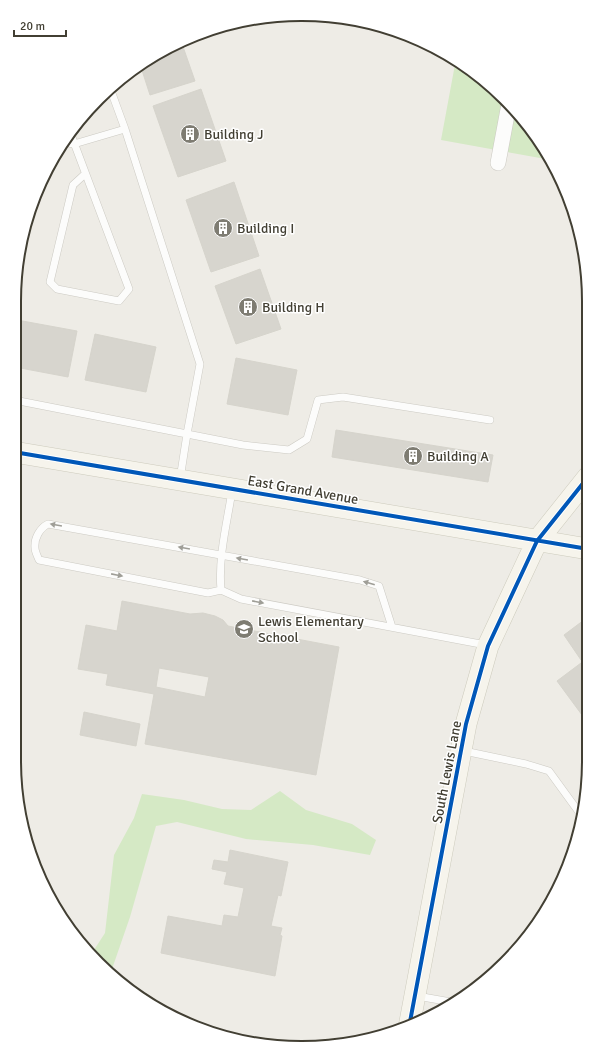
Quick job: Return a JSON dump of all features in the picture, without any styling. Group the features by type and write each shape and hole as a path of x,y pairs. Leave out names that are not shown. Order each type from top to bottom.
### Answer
{"street":[{"path":"498,163 508,112"},
{"name":"East Grand Avenue","path":"21,453 582,548"},
{"name":"South Lewis Lane","path":"410,1019 466,724 488,646 537,541 582,485"}],"lane":[{"path":"113,95 125,129 200,364 180,481"},
{"path":"70,143 74,144 125,129"},
{"path":"73,140 129,289 119,301 57,289 50,282 73,185 85,174"},
{"path":"21,401 243,445 289,450 307,439 318,400 343,397 490,420"},
{"path":"221,590 220,576 222,555 233,489"},
{"path":"392,627 379,586 360,580 48,524 43,527 36,537 34,549 39,560 208,592 221,590 241,599 488,646"},
{"path":"462,751 526,764 549,771 578,811"},
{"path":"415,995 445,1001"}],"green space":[{"path":"455,67 500,103 524,131 542,158 441,140"},
{"path":"280,791 306,810 352,824 376,840 370,855 313,845 246,839 177,822 156,826 130,917 113,967 103,959 95,949 105,933 114,855 134,818 142,794 184,800 222,809 251,810"}],"building":[{"path":"183,47 195,81 150,95 142,71"},
{"name":"Building J","path":"201,89 226,161 178,177 153,106"},
{"name":"Building I","path":"234,182 259,256 211,272 186,200"},
{"name":"Building H","path":"260,269 281,329 236,344 215,286"},
{"path":"21,321 77,331 68,377 21,368"},
{"path":"95,334 156,347 146,392 85,380"},
{"path":"236,358 297,370 288,415 227,404"},
{"name":"Building A","path":"336,430 493,455 488,482 332,457"},
{"path":"122,601 190,614 203,613 223,620 228,626 339,647 316,775 145,744 154,694 106,685 108,674 78,669 86,625 117,631","holes":["159,668 209,677 205,697 156,687"]},
{"path":"582,622 582,659 581,660 564,635"},
{"path":"581,663 582,715 557,681"},
{"path":"84,712 140,724 136,746 80,735"},
{"path":"230,850 288,862 281,896 278,895 271,926 282,928 275,976 161,953 168,916 222,926 224,915 238,917 244,888 224,884 227,872 212,869 214,860 228,862"}],"cycle path":[{"path":"21,453 582,548"},
{"path":"410,1019 466,724 488,646 537,541 582,485"}],"place":[{"name":"Building J","path":"190,134"},
{"name":"Building I","path":"223,228"},
{"name":"Building H","path":"248,307"},
{"name":"Building A","path":"413,456"},
{"name":"Lewis Elementary School","path":"244,629"}]}
